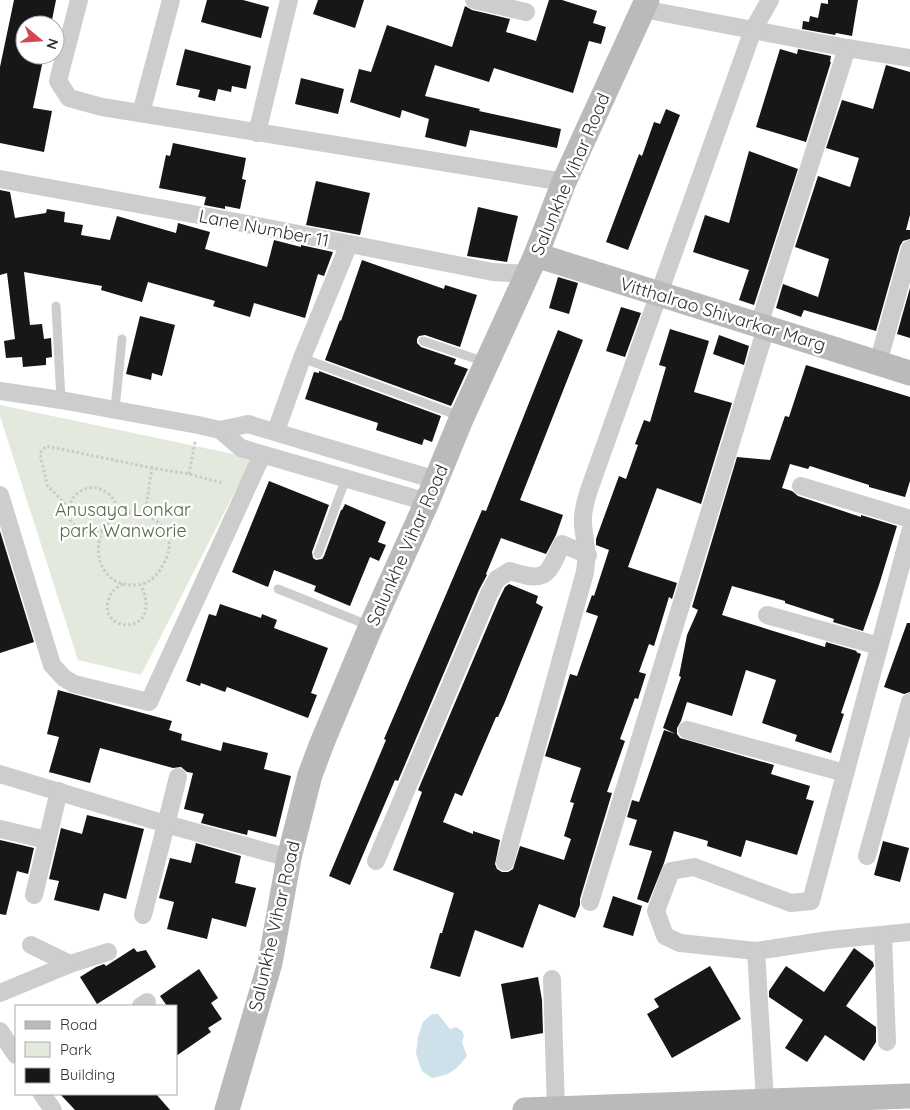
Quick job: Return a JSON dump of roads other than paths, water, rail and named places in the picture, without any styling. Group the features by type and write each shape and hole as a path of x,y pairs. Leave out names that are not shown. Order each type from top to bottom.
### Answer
{"street":[{"path":"79,0 58,81 69,98 102,107 564,182"},
{"path":"140,113 170,0"},
{"path":"257,133 289,0"},
{"path":"474,0 526,12"},
{"path":"505,862 580,592 588,556 583,525 584,507 753,30 770,0"},
{"path":"645,4 753,30 910,58"},
{"name":"Salunkhe Vihar Road","path":"227,1110 270,963 289,858 310,775 371,626 462,417 532,265 564,182 645,4"},
{"path":"590,902 847,48"},
{"name":"Lane Number 11","path":"0,180 493,272 532,265"},
{"path":"276,432 302,358 349,244"},
{"path":"878,362 910,249"},
{"name":"Vitthalrao Shivarkar Marg","path":"532,265 660,294 910,373"},
{"path":"0,391 116,409 220,430 248,424 276,432 431,491"},
{"path":"220,430 241,448 346,478 431,491"},
{"path":"0,495 52,665 64,678 74,684 150,702 262,454"},
{"path":"801,486 910,519"},
{"path":"910,532 810,901 791,903 694,867 671,871 656,911 665,936 680,943 756,951 829,940 910,932"},
{"path":"376,861 497,579 510,571 530,577 543,576 549,571 562,544 588,556"},
{"path":"767,615 879,646"},
{"path":"867,856 910,702"},
{"path":"687,730 845,773"},
{"path":"0,774 166,824 289,858"},
{"path":"143,915 178,778"},
{"path":"34,895 59,791"},
{"path":"0,829 47,840"},
{"path":"884,935 888,1042"},
{"path":"31,945 70,964"},
{"path":"756,951 765,1101"},
{"path":"0,993 70,964 108,952"},
{"path":"552,980 556,1109"},
{"path":"0,1031 15,1054"},
{"path":"43,1095 53,1110"},
{"path":"525,1110 910,1096"}],"lane":[{"path":"56,306 61,400"},
{"path":"116,409 122,339"},
{"path":"423,341 487,362"},
{"path":"302,358 462,417"},
{"path":"318,554 346,478"},
{"path":"278,589 371,626"}],"park label":[{"name":"Anusaya Lonkar park Wanworie","path":"123,519"}]}
